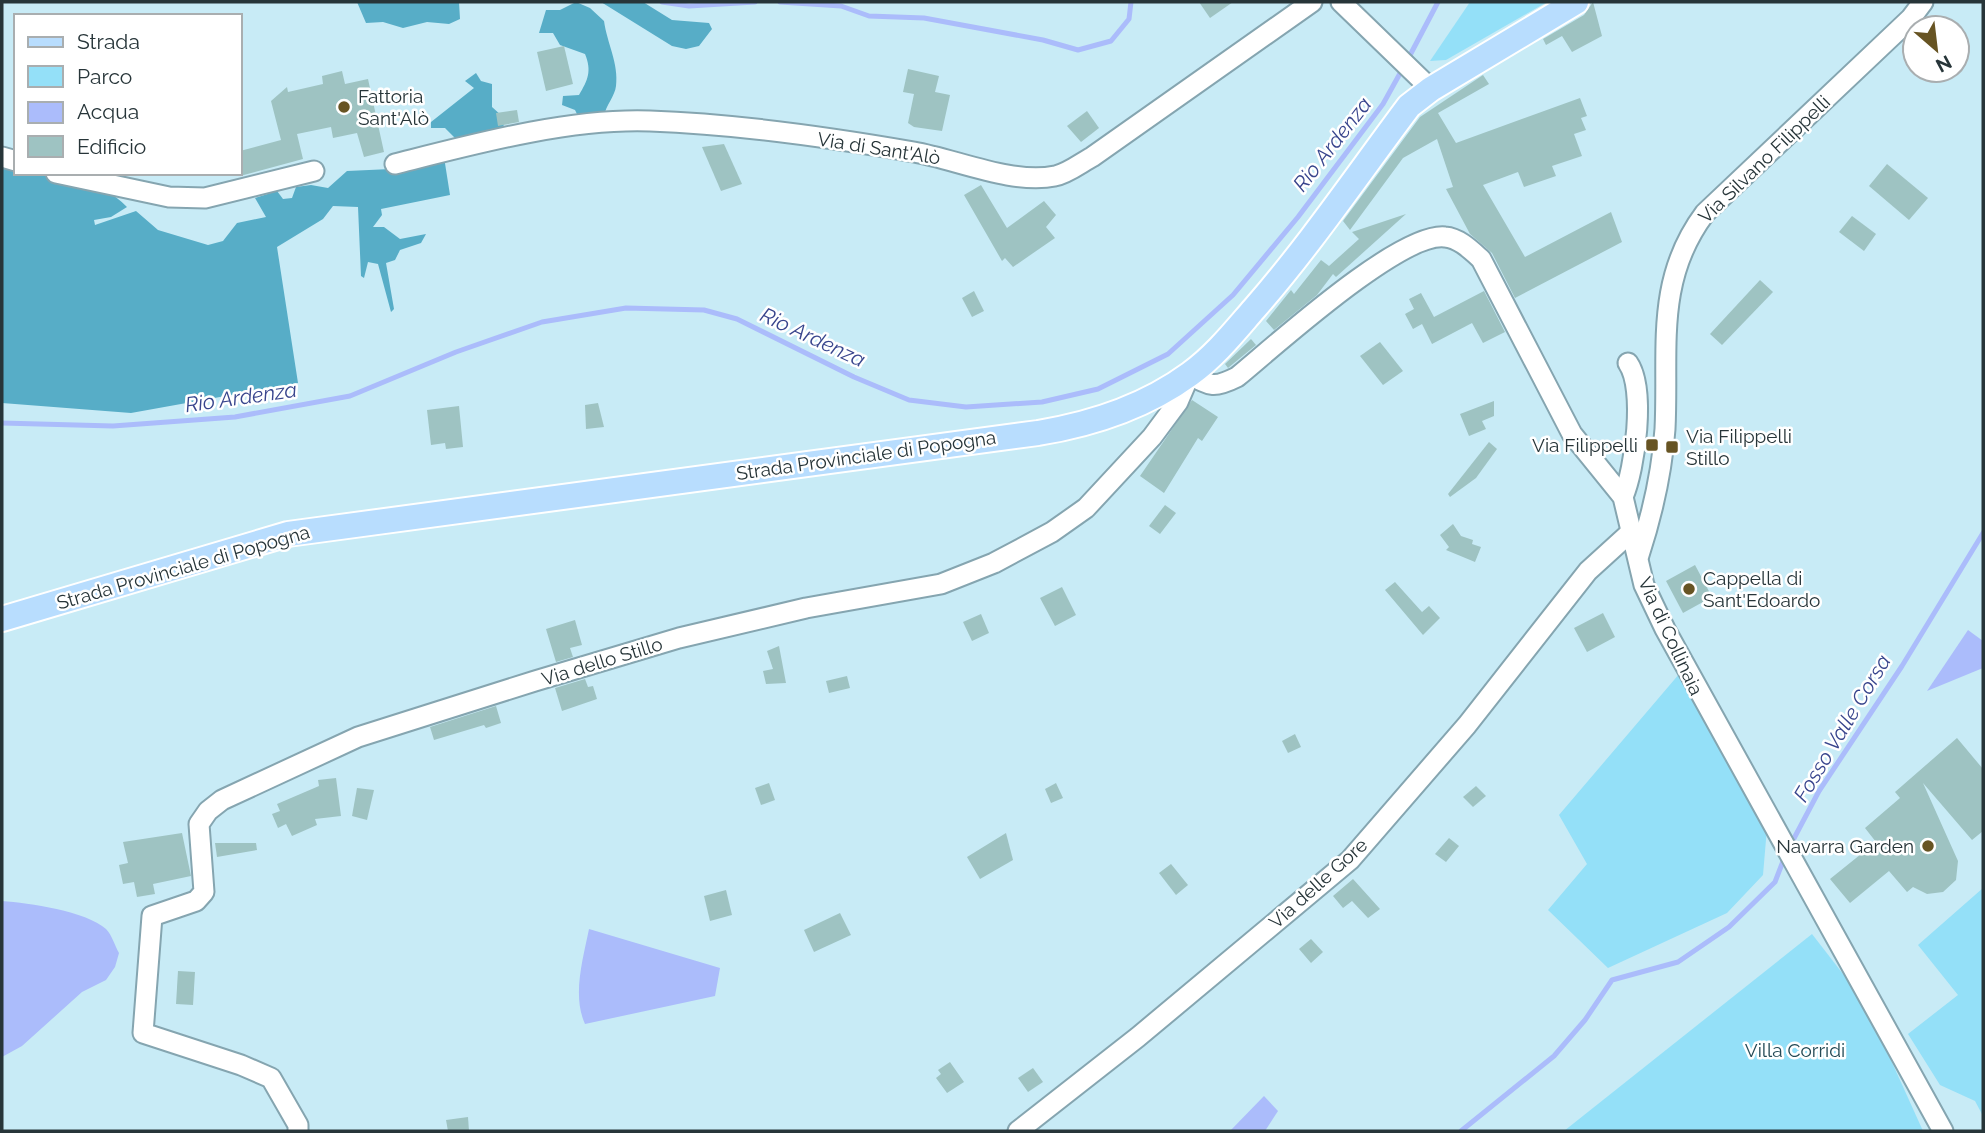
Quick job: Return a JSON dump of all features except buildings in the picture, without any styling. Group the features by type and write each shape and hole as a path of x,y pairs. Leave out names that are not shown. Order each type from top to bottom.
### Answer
{"main road":[{"name":"Strada Provinciale di Popogna","path":"2,618 288,534 1075,426 1141,404 1190,374 1212,356 1281,277 1409,106 1431,89 1576,2"}],"street":[{"name":"Via di Sant'Alò","path":"395,164 583,123 647,120 842,141 916,152 1000,172 1056,176 1092,157 1312,2"},
{"path":"1341,2 1431,89"},
{"name":"Via Silvano Filippelli","path":"1639,556 1650,521 1663,447 1668,298 1680,252 1705,213 1911,18 1923,2"},
{"path":"64,175 169,197 205,198 314,171"},
{"name":"Via di Collinaia","path":"1190,374 1207,385 1223,384 1237,377 1396,252 1446,236 1455,239 1481,259 1572,434 1623,497 1644,585 1665,629 1943,1131"},
{"path":"1623,497 1632,471 1637,396 1635,373 1628,363"},
{"name":"Via dello Stillo","path":"298,1131 298,1125 271,1078 241,1065 143,1034 152,916 196,901 204,892 200,824 208,811 222,800 358,737 535,681 717,629 806,608 941,584 994,563 1052,532 1086,508 1152,437 1178,402 1190,374"},
{"name":"Via delle Gore","path":"1018,1131 1138,1037 1349,860 1467,725 1588,571 1632,531"}],"green space":[{"path":"1470,2 1547,2 1446,60 1430,61"},
{"path":"1680,673 1767,828 1763,875 1727,913 1608,968 1548,910 1587,864 1559,815"},
{"path":"1983,888 1983,1116 1975,1101 1940,1085 1908,1034 1958,995 1918,945"},
{"name":"Villa Corridi","path":"1812,934 1850,983 1890,1058 1923,1131 1564,1131"}],"shaded area":[{"path":"357,2 459,2 460,19 449,24 427,22 403,28 383,22 366,23"},
{"path":"576,2 590,8 604,21 608,37 616,86 604,116 578,116 575,110 562,105 563,96 579,95 582,90 588,75 587,60 585,54 560,45 553,33 539,33 546,10 560,10"},
{"path":"601,2 643,2 672,20 709,23 712,29 699,46 686,49 672,46"},
{"path":"476,73 481,81 492,84 492,107 502,116 504,125 497,133 458,141 445,128 431,128 431,122 474,88 465,81"},
{"path":"444,157 450,195 381,209 382,215 373,227 384,227 400,239 426,234 421,243 400,250 395,260 386,263 394,309 391,312 378,264 368,262 364,278 361,276 358,207 333,206 323,219 277,247 298,383 131,413 2,403 2,161 14,164 14,175 53,175 76,180 104,190 127,207 111,217 94,220 95,225 136,211 158,230 208,245 223,241 237,223 266,217 255,198 277,191 283,199 292,198 296,187 311,185 328,188 347,171 391,169"}],"water":[{"path":"1968,630 1983,641 1983,668 1927,691"},
{"path":"2,901 41,906 85,917 106,929 119,953 115,967 106,980 82,992 22,1046 2,1057"},
{"path":"589,929 720,968 715,996 585,1024 579,990"},
{"path":"1264,1096 1278,1111 1265,1131 1230,1131"}],"waterway":[{"path":"662,2 689,6 755,2"},
{"path":"780,2 841,6 869,16 924,18 1043,40 1078,50 1111,41 1129,19 1131,2"},
{"name":"Rio Ardenza","path":"1408,59 1438,2"},
{"name":"Rio Ardenza","path":"2,423 113,426 235,417 350,396 456,352 542,322 626,308 704,310 737,319 854,377 909,400 966,407 1042,402 1098,389 1168,354 1233,295 1298,217 1383,104 1403,68"},
{"name":"Fosso Valle Corsa","path":"1791,844 1819,791 1902,666 1983,533"},
{"name":"Fosso Valle Corsa","path":"1461,1131 1554,1056 1585,1020 1612,980 1678,962 1729,927 1775,882 1785,856"}],"place":[{"name":"Fattoria Sant'Alò","path":"344,107"},
{"name":"Via Filippelli","path":"1652,445"},
{"name":"Via Filippelli Stillo","path":"1672,447"},
{"name":"Cappella di Sant'Edoardo","path":"1689,589"},
{"name":"Navarra Garden","path":"1928,846"}]}
